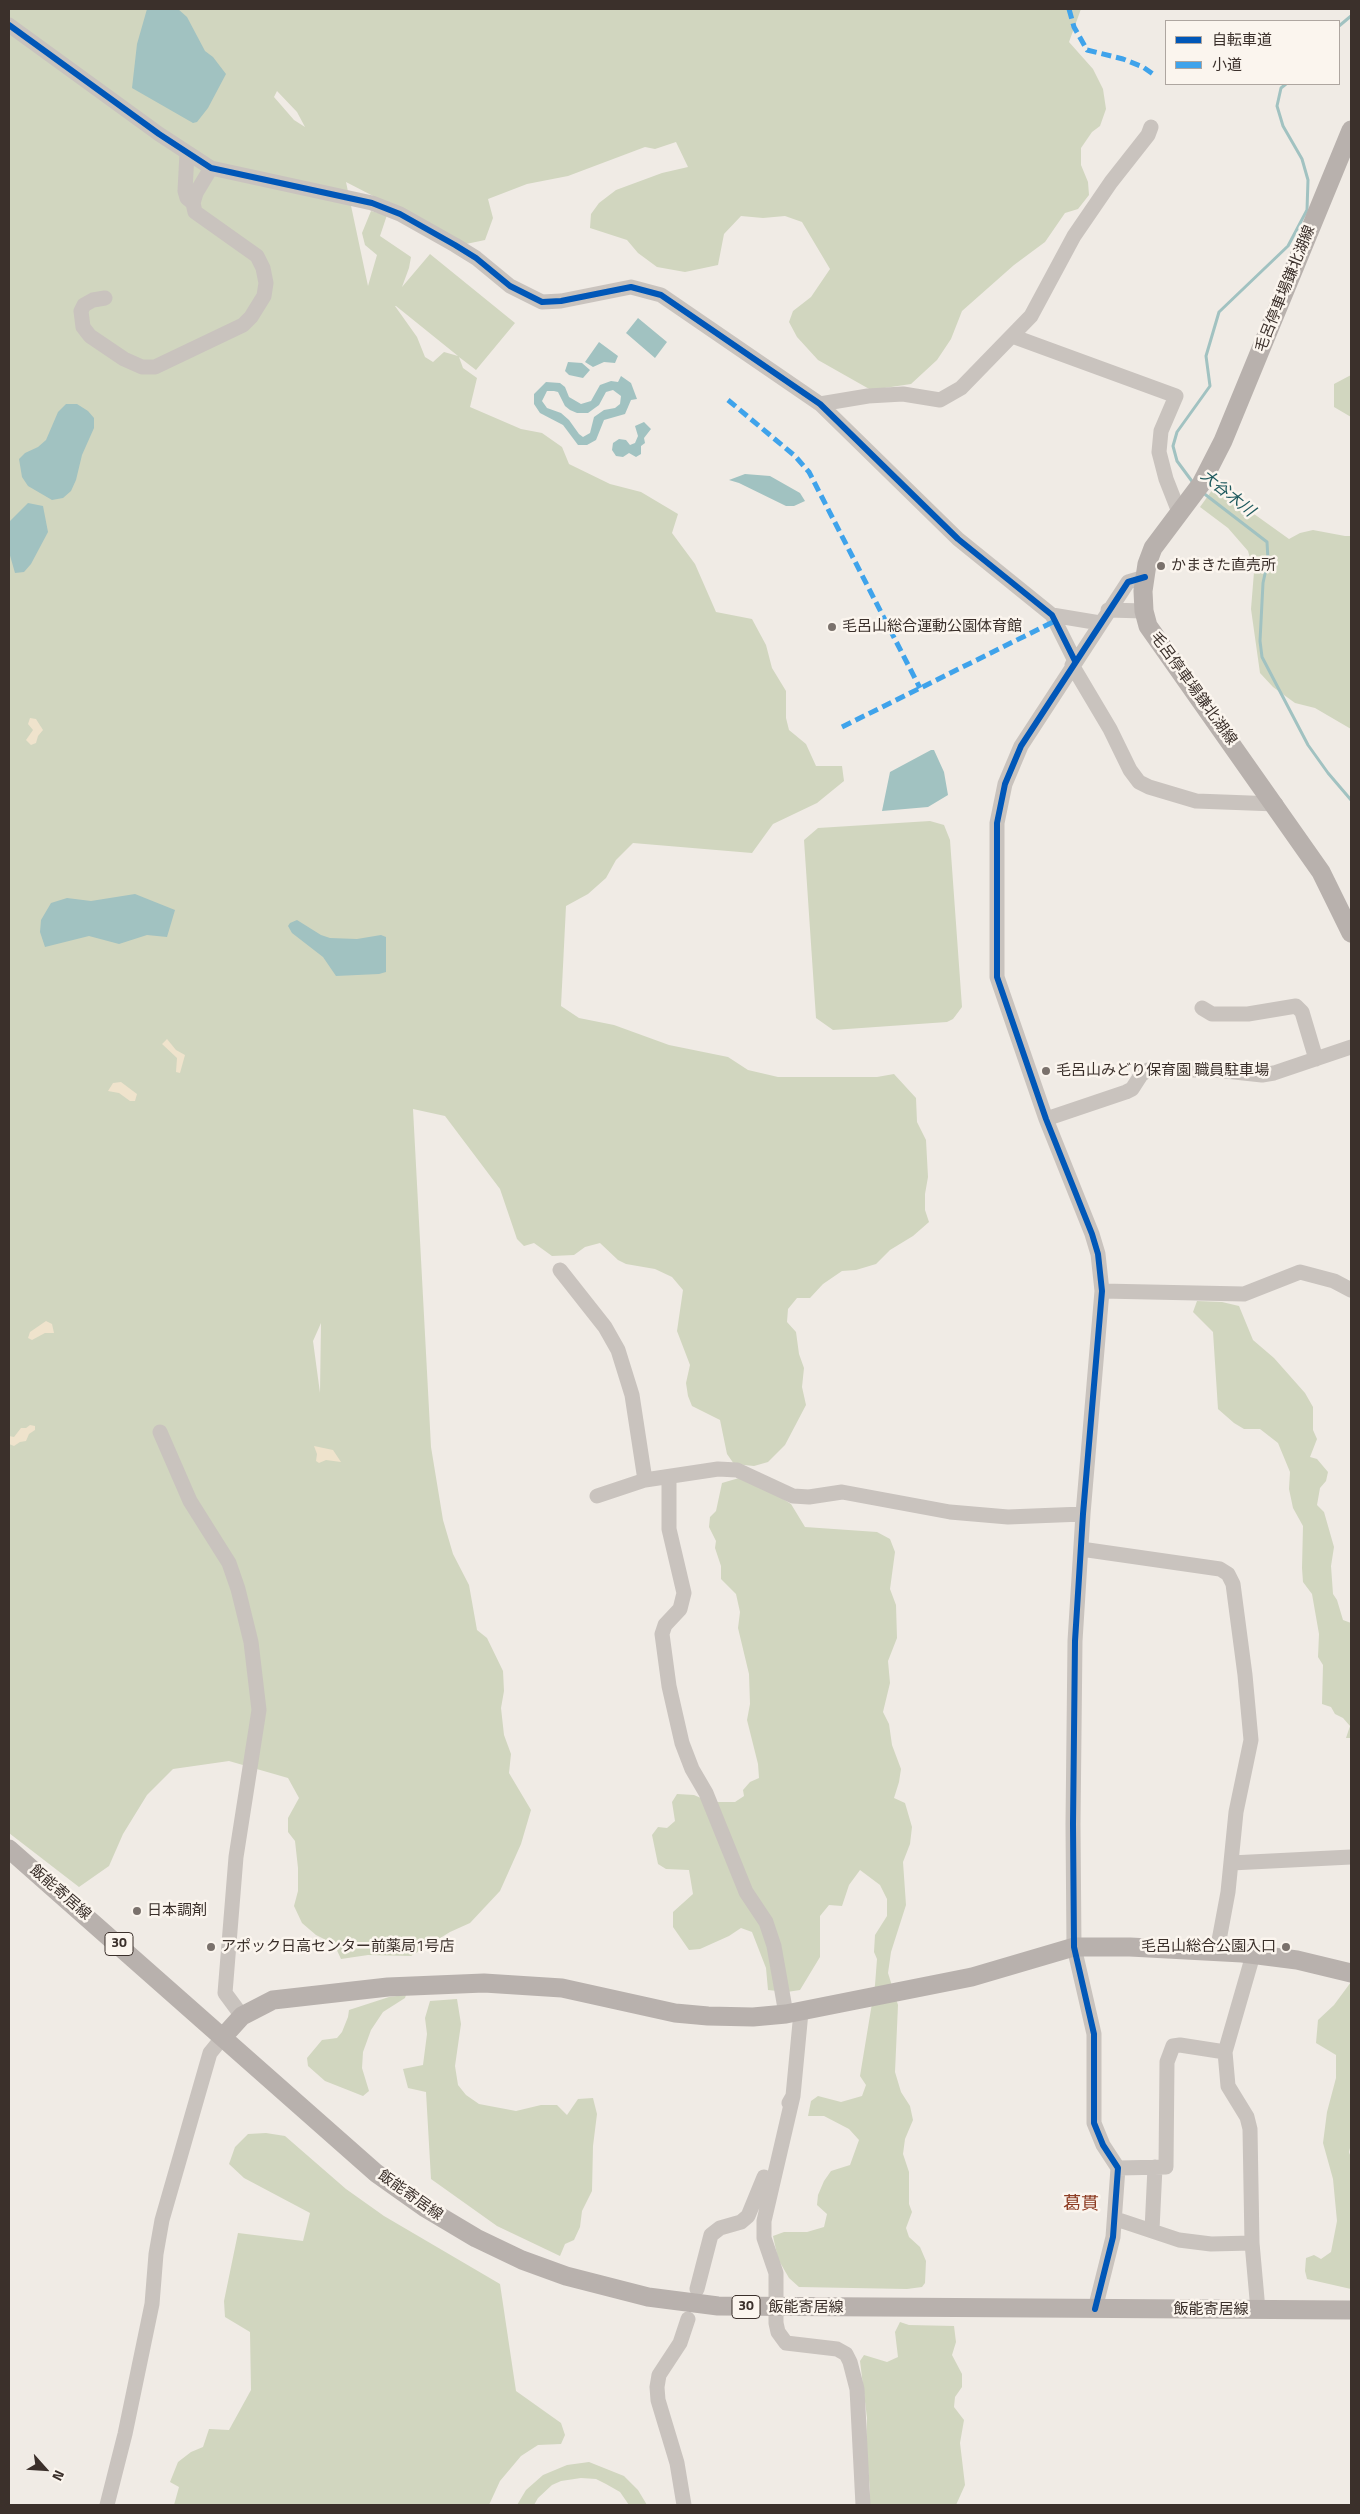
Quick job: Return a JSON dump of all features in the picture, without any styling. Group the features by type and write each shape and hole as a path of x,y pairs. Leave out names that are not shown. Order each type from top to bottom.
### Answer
{"main road":[{"name":"毛呂停車場鎌北湖線","path":"1351,130 1223,441 1198,489 1153,548 1142,591 1148,626 1276,804 1322,872 1351,933"},
{"name":"飯能寄居線","path":"9,1849 376,2173 436,2216 496,2248 566,2276 626,2293 705,2305 775,2308 1351,2310"},
{"path":"223,2037 242,2016 273,2000 388,1987 484,1983 562,1988 675,2013 727,2017 793,2013 972,1977 1074,1947 1130,1947 1253,1954 1297,1960 1351,1972"}],"street":[{"path":"9,25 187,153 212,168 372,203 400,214 476,258 510,286 542,302 561,301 630,287 652,291 690,313 772,373 820,404 958,539 1052,615 1074,663 1130,770 1139,782 1149,787 1196,801 1276,804"},
{"path":"820,404 868,396 902,394 940,400 962,388 1031,316 1074,236 1111,182 1148,135 1151,127"},
{"path":"187,153 185,191 187,198 193,204"},
{"path":"105,298 93,300 84,305 81,311 83,327 90,336 124,359 142,367 155,366 243,325 251,317 264,296 266,283 260,262 250,250 205,221 195,212 193,204 196,193 212,168"},
{"path":"1012,336 1176,396 1162,431 1159,452 1166,480 1177,507 1181,510"},
{"path":"1095,2309 1108,2264 1116,2219 1118,2168 1103,2145 1094,2123 1094,2034 1074,1947 1075,1642 1083,1514 1102,1292 1098,1254 1092,1234 1046,1119 997,977 997,823 1005,784 1012,764 1074,663 1128,582 1145,577"},
{"path":"1052,615 1104,617 1144,611"},
{"path":"1202,1008 1212,1014 1248,1014 1296,1006 1302,1012 1316,1059"},
{"path":"1046,1119 1126,1092 1132,1089 1141,1075 1148,1070 1216,1070 1262,1075 1274,1073 1351,1047"},
{"path":"560,1270 605,1326 618,1350 632,1395 645,1480"},
{"path":"1102,1292 1244,1294 1300,1272 1334,1281 1351,1290"},
{"path":"160,1432 190,1501 229,1563 238,1589 251,1642 259,1710 236,1857 225,1993 242,2016"},
{"path":"597,1496 645,1480 669,1478 718,1469 737,1470 793,1496 810,1497 849,1493 950,1512 1008,1517 1083,1514"},
{"path":"669,1478 670,1529 684,1592 680,1608 665,1625 662,1634 669,1686 682,1743 692,1769 714,1811 746,1892 766,1922 793,2013 793,2096 764,2221 765,2244 776,2273 775,2308 778,2332 786,2342 795,2345 837,2349 846,2354 850,2362 856,2389 863,2505"},
{"path":"1081,1549 1220,1569 1228,1574 1235,1595 1251,1740 1236,1812 1231,1863 1217,1952"},
{"path":"1231,1863 1351,1858"},
{"path":"1253,1954 1225,2052 1228,2086 1247,2117 1250,2129 1252,2243 1258,2310"},
{"path":"107,2505 125,2434 152,2304 156,2254 162,2220 210,2053 223,2037"},
{"path":"1118,2168 1166,2167 1167,2062 1173,2046 1180,2045 1225,2052"},
{"path":"697,2289 711,2235 720,2228 741,2222 753,2208 781,2116 793,2096"},
{"path":"1152,2230 1155,2167"},
{"path":"1116,2219 1179,2240 1211,2244 1252,2243"},
{"path":"684,2505 677,2463 658,2400 657,2387 659,2375 680,2343 688,2319"}],"green space":[{"path":"9,9 1081,9 1069,42 1093,69 1103,89 1106,109 1100,126 1092,132 1081,148 1081,165 1088,182 1089,195 1078,209 1065,213 1045,242 1014,265 962,311 951,339 937,360 911,384 871,390 818,360 797,337 789,322 793,311 811,297 830,269 802,222 785,216 763,218 741,216 724,234 718,265 685,272 657,267 638,253 627,240 590,228 591,214 599,203 616,190 662,173 688,167 676,142 655,149 645,147 568,176 527,184 488,199 493,218 485,240 466,244 346,182 368,286 377,255 365,245 362,233 371,211 387,215 380,236 411,257 402,287 430,254 515,323 476,370 459,357 463,368 477,378 470,407 521,429 542,433 562,447 569,464 610,484 641,492 678,514 672,533 695,564 716,612 752,619 766,645 772,668 786,691 786,718 789,730 806,744 816,766 842,766 844,781 817,803 773,824 752,853 633,843 616,860 606,878 588,894 566,906 561,1006 579,1018 614,1025 669,1045 728,1057 748,1070 778,1077 877,1077 894,1074 916,1098 917,1122 926,1140 928,1177 925,1210 929,1222 913,1236 890,1250 876,1264 856,1270 842,1271 823,1284 810,1298 797,1298 788,1309 787,1322 796,1332 799,1354 804,1368 802,1387 806,1405 785,1445 768,1462 754,1466 734,1464 727,1454 720,1420 692,1406 688,1396 686,1383 690,1365 677,1331 683,1290 672,1277 655,1269 626,1264 618,1260 600,1243 585,1247 574,1255 552,1256 534,1243 524,1246 517,1239 500,1189 445,1116 413,1109 431,1447 443,1520 453,1554 469,1585 477,1630 487,1638 503,1671 504,1691 501,1708 504,1735 511,1754 509,1773 531,1810 521,1844 500,1891 470,1923 450,1932 411,1956 368,1955 341,1959 334,1944 316,1935 302,1923 294,1906 298,1891 298,1868 295,1841 288,1832 288,1818 299,1798 288,1778 229,1761 173,1769 147,1795 123,1834 109,1866 79,1887 9,1833","holes":["277,91 297,112 305,127 294,120 274,97","395,306 458,356 444,352 433,362 425,357 417,337","321,1323 320,1393 313,1341"]},
{"path":"1351,375 1351,417 1334,407 1334,384"},
{"path":"1215,486 1289,539 1300,533 1313,530 1351,536 1351,729 1315,708 1295,703 1273,687 1260,673 1251,609 1254,572 1248,551 1228,528 1200,507"},
{"path":"930,821 944,825 950,840 962,1007 953,1019 947,1022 833,1030 816,1018 804,840 818,828"},
{"path":"1197,1301 1222,1302 1239,1306 1253,1340 1274,1358 1305,1393 1313,1407 1313,1430 1317,1439 1310,1457 1317,1459 1328,1472 1326,1481 1320,1488 1317,1505 1324,1512 1334,1547 1331,1566 1333,1594 1337,1600 1343,1620 1351,1623 1351,1738 1346,1738 1350,1726 1343,1718 1335,1714 1331,1707 1322,1704 1323,1665 1318,1657 1319,1634 1312,1594 1303,1582 1303,1526 1293,1508 1289,1489 1290,1472 1278,1443 1260,1429 1244,1429 1218,1409 1213,1332 1193,1312"},
{"path":"739,1478 764,1487 791,1504 805,1527 877,1532 890,1539 895,1552 890,1589 896,1605 897,1638 888,1661 890,1683 883,1712 889,1724 892,1745 901,1769 894,1798 905,1803 912,1827 910,1844 903,1862 906,1905 891,1952 888,1973 898,2005 895,2072 901,2092 910,2106 913,2120 905,2139 903,2154 909,2172 909,2204 912,2212 906,2228 909,2237 920,2247 926,2261 925,2283 922,2287 907,2289 799,2287 789,2278 778,2259 773,2236 784,2232 807,2232 824,2227 827,2214 817,2205 818,2195 831,2171 850,2165 859,2140 849,2129 824,2116 808,2116 811,2101 818,2096 841,2102 862,2096 866,2085 860,2076 875,1985 877,1959 874,1952 875,1935 887,1916 887,1899 880,1885 860,1870 849,1885 842,1906 829,1905 820,1916 820,1957 800,1990 787,1992 768,1990 766,1968 752,1932 741,1928 729,1936 700,1949 689,1950 673,1927 673,1912 693,1894 689,1870 666,1869 658,1864 652,1835 658,1827 667,1828 675,1821 672,1802 677,1794 694,1795 710,1802 735,1802 744,1796 743,1790 750,1782 759,1778 758,1764 747,1720 750,1704 749,1674 738,1628 740,1612 736,1594 721,1579 721,1566 715,1548 716,1541 709,1527 710,1517 716,1511 722,1483"},
{"path":"1351,1982 1351,2144 1349,2152 1351,2158 1351,2289 1307,2279 1305,2271 1306,2258 1314,2255 1321,2259 1331,2252 1337,2221 1333,2179 1323,2143 1327,2112 1336,2078 1336,2055 1316,2043 1318,2020 1334,2005"},
{"path":"406,1995 405,1998 383,2012 371,2030 363,2052 362,2068 369,2091 363,2096 325,2081 308,2066 307,2058 322,2040 337,2038 342,2032 349,2010 389,1997"},
{"path":"457,1999 461,2024 455,2066 458,2085 466,2095 479,2104 516,2111 541,2105 557,2105 567,2115 578,2099 593,2098 597,2114 593,2146 592,2191 582,2211 580,2227 574,2240 565,2244 560,2256 497,2226 431,2179 426,2092 408,2088 403,2069 423,2065 427,2034 425,2018 430,2001"},
{"path":"266,2133 285,2136 346,2189 384,2216 500,2284 516,2391 561,2423 565,2435 561,2444 538,2445 521,2456 500,2481 489,2505 174,2505 179,2487 170,2482 178,2462 191,2452 203,2447 209,2429 229,2430 251,2390 250,2332 225,2317 224,2301 238,2233 303,2241 310,2213 244,2178 229,2164 235,2147 248,2134"},
{"path":"900,2322 909,2325 954,2326 956,2342 952,2355 962,2374 962,2387 955,2397 954,2407 964,2420 960,2443 965,2485 956,2505 869,2505 870,2489 866,2449 867,2418 860,2361 864,2355 887,2362 898,2357 895,2332"},
{"path":"589,2462 624,2476 638,2490 647,2505 629,2505 620,2492 606,2484 596,2479 581,2478 561,2481 552,2485 538,2498 534,2505 517,2505 526,2490 543,2475 567,2465"}],"sand":[{"path":"30,718 36,719 43,730 38,736 36,743 31,745 26,740 33,730 28,724"},
{"path":"167,1039 176,1050 185,1055 180,1073 176,1072 177,1058 162,1044"},
{"path":"121,1082 137,1094 135,1101 130,1101 119,1093 108,1091 113,1083"},
{"path":"46,1321 52,1324 54,1333 45,1333 32,1340 28,1338 30,1332"},
{"path":"30,1425 35,1426 35,1430 29,1434 26,1441 14,1446 9,1444 9,1436 14,1437 21,1428 26,1428"},
{"path":"314,1446 333,1450 341,1462 326,1460 319,1463 316,1461 317,1454"}],"water":[{"path":"147,9 178,9 187,17 205,51 213,57 226,74 208,108 197,122 193,123 132,88 137,44"},
{"path":"638,318 667,342 655,358 626,333"},
{"path":"599,342 618,356 615,363 604,362 593,367 585,362"},
{"path":"568,362 582,363 590,370 583,378 569,375 565,371"},
{"path":"621,376 631,383 637,399 631,400 625,414 604,420 596,440 587,445 578,445 563,425 540,413 534,404 534,394 546,382 560,383 565,387 569,397 581,404 591,401 600,385 611,381 618,382","holes":["613,390 621,396 620,404 615,408 604,410 594,417 590,433 583,437 569,420 561,413 547,408 542,401 547,391 558,392 565,406 570,410 577,413 588,413 599,405 606,392"]},
{"path":"66,404 77,404 88,411 94,418 94,428 82,455 76,480 71,491 63,498 52,500 28,486 22,477 19,459 46,440 58,412"},
{"path":"644,422 651,429 644,438 645,443 641,446 641,454 636,457 629,453 623,457 616,456 612,450 613,443 619,439 626,440 630,445 635,443 638,436 635,426"},
{"path":"745,474 770,476 800,493 805,501 794,506 786,506 729,480"},
{"path":"28,503 43,506 48,532 31,564 24,572 15,573 9,552 9,522"},
{"path":"934,750 944,772 948,795 928,807 882,811 890,772"},
{"path":"135,894 175,910 167,937 147,935 119,944 89,936 45,947 40,932 41,920 51,903 67,898 91,901"},
{"path":"297,920 321,935 330,938 357,939 381,935 386,937 386,972 336,976 323,957 292,933 288,926"}],"waterway":[{"name":"大谷木川","path":"1340,25 1351,16"},
{"name":"大谷木川","path":"1194,484 1177,461 1173,446 1177,432 1210,386 1206,356 1219,312 1288,246 1307,210 1308,180 1302,159 1283,126 1277,106 1281,88 1285,85"},
{"name":"大谷木川","path":"1202,492 1267,542 1268,560 1263,583 1260,641 1262,657 1308,745 1351,800"}],"marked path":[{"path":"1069,9 1074,27 1087,50 1123,59 1143,67 1153,74"},
{"path":"728,400 795,456 809,472 920,688"},
{"path":"842,727 1055,621"}],"cycle path":[{"path":"9,25 159,134 211,168 372,203 400,214 476,258 510,286 542,302 561,301 631,287 661,295 820,404 958,539 1052,615 1075,661"},
{"path":"1095,2309 1113,2237 1118,2168 1103,2145 1094,2123 1094,2034 1074,1947 1073,1824 1075,1641 1083,1514 1102,1291 1098,1254 1092,1234 1046,1119 997,977 997,823 1005,784 1021,746 1128,582 1145,577"}],"place":[{"name":"かまきた直売所","path":"1161,566"},
{"name":"毛呂山総合運動公園体育館","path":"832,627"},
{"name":"毛呂山みどり保育園 職員駐車場","path":"1046,1071"},
{"name":"日本調剤","path":"137,1911"},
{"name":"アポック日高センター前薬局1号店","path":"211,1947"},
{"name":"毛呂山総合公園入口","path":"1286,1947"}],"district":[{"name":"葛貫","path":"1081,2205"}]}
